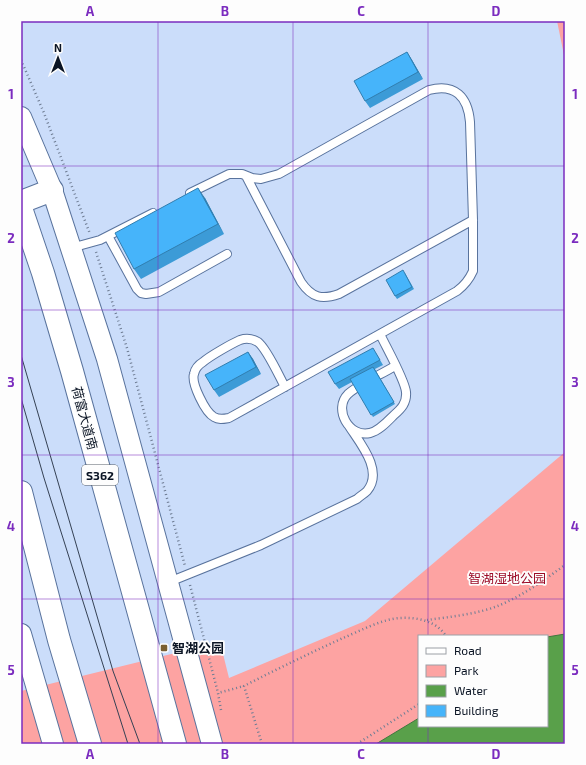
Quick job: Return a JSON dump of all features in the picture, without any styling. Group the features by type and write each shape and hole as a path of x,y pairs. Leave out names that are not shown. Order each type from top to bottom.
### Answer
{"main road":[{"path":"21,202 52,190"},
{"name":"荷富大道南","path":"21,208 43,273 72,371 175,744"},
{"path":"21,492 59,640 90,744"}],"street":[{"path":"21,117 52,190 108,359 168,582 213,715 212,744"},
{"path":"21,634 53,744"}],"lane":[{"path":"186,195 229,174 242,174 261,179 279,174 429,90 446,88 455,91 462,97 469,112 473,220 473,271 470,279 457,291 285,387 229,418 221,420 206,410 194,385 193,376 196,367 203,362 241,340 250,339 258,342 264,349 285,387"},
{"path":"246,176 301,282 307,291 314,296 322,297 339,294 473,220"},
{"path":"71,248 100,240 158,210"},
{"path":"108,236 136,289 141,293 146,294 159,292 227,254"},
{"path":"349,426 355,432 363,434 371,433 379,429 402,409 405,402 405,386 380,334"},
{"path":"168,582 261,545 357,498 367,491 371,483 373,473 370,463 344,418 342,410 344,401 356,388 395,366"}],"path":[{"path":"213,715 218,693 244,686 372,625 400,618 427,620 464,615 498,606 529,591 565,565"},
{"path":"427,620 441,629 445,635"},
{"path":"244,686 262,744"},
{"path":"358,744 418,705"}],"green space":[{"path":"557,21 565,21 565,60"},
{"name":"智湖湿地公园","path":"565,452 565,744 21,744 21,691 220,642 229,678 365,621"}],"water":[{"path":"565,634 565,744 376,744 418,719 418,727 548,727 548,637"}],"building":[{"path":"407,52 418,72 365,101 354,81"},
{"path":"198,188 218,224 134,269 115,233"},
{"path":"403,270 412,287 395,296 386,280"},
{"path":"373,348 380,360 335,384 328,372"},
{"path":"248,352 256,367 214,390 205,375"},
{"path":"373,367 394,402 371,415 350,379"}],"tram line":[{"path":"21,355 113,671 140,744"},
{"path":"21,398 44,478 128,744"}],"place":[{"name":"智湖公园","path":"164,648"}]}
